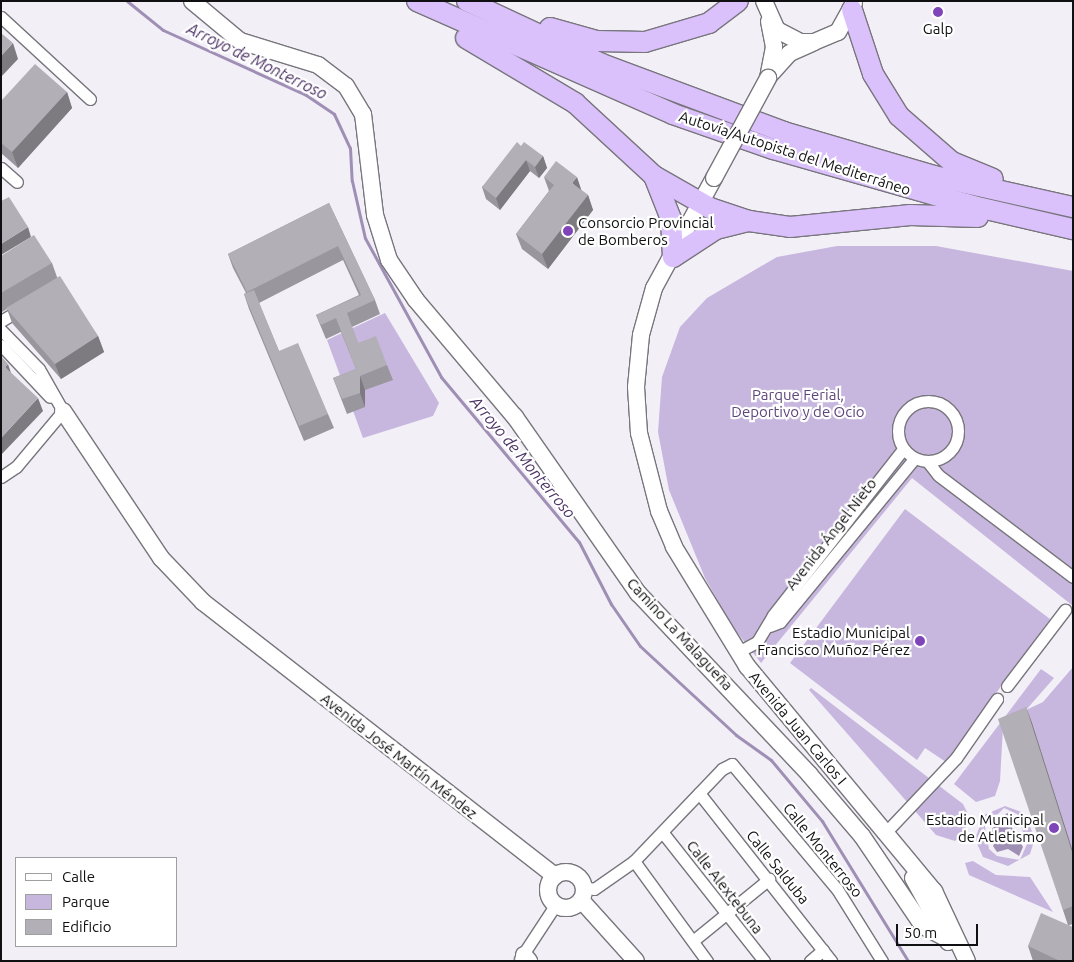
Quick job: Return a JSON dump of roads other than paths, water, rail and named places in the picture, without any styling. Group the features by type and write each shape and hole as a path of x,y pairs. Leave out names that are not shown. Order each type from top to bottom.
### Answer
{"highway":[{"path":"410,1 442,25 535,76 576,103 654,176 700,204 749,221 790,226 910,216 1022,218"},
{"name":"Autovía/Autopista del Mediterráneo","path":"417,1 673,114 873,179 1022,218 1073,229"},
{"path":"472,4 570,36 645,42 708,23 738,1"},
{"name":"Autovía/Autopista del Mediterráneo","path":"472,4 602,64 784,132 934,176 1073,207"},
{"path":"853,6 873,74 885,98 914,132 961,166 1050,203"},
{"path":"654,176 671,218 673,257"},
{"path":"673,257 716,229 749,221"}],"street":[{"name":"Camino La Malagueña","path":"192,1 240,41 318,65 346,86 368,132 375,214 389,260 416,300 515,417 638,593 809,774 862,836 923,926 946,938"},
{"path":"764,1 774,47 768,78"},
{"path":"768,78 790,53 838,32 853,6"},
{"path":"1,17 90,99"},
{"path":"769,19 788,37 814,42"},
{"path":"32,70 44,56"},
{"name":"Avenida Juan Carlos I","path":"768,78 673,257 649,335 646,408 664,497 690,573 738,652 767,693 934,891 963,960"},
{"path":"1,168 17,182"},
{"path":"1,321 31,303"},
{"name":"Avenida José Martín Méndez","path":"1,330 28,357 144,529 244,635 555,876"},
{"name":"Avenida José Martín Méndez","path":"1,338 28,357"},
{"name":"Avenida José Martín Méndez","path":"1,345 63,411"},
{"path":"921,402 941,404 955,418 958,438 948,455 928,462 914,459 903,449 898,430 905,412 921,402"},
{"path":"1,476 16,467 63,411"},
{"name":"Avenida Ángel Nieto","path":"738,652 757,642 770,626 773,615 903,449"},
{"name":"Avenida Ángel Nieto","path":"770,626 780,622 914,459"},
{"path":"928,462 938,475 1073,577"},
{"path":"1007,686 1065,610"},
{"path":"886,832 956,758 997,699"},
{"name":"Calle Monterroso","path":"699,794 732,764 837,889 882,961"},
{"path":"636,961 582,894 571,872 555,876 549,893 556,904 569,907 582,894 594,889 634,861 699,794"},
{"name":"Calle Salduba","path":"699,794 769,879 830,961"},
{"name":"Calle Alextebuna","path":"663,833 764,961"},
{"name":"Avenida Juan Carlos I","path":"900,851 946,938 963,960"},
{"path":"634,861 694,940 707,961"},
{"path":"694,940 769,879"},
{"path":"524,959 556,904"},
{"path":"910,905 940,913 963,960"},
{"path":"810,961 823,950"}],"waterway":[{"name":"Arroyo de Monterroso","path":"127,1 163,30 306,95 334,114 350,148 352,181 365,238 441,377 579,542 611,604 640,646 736,735 771,760 822,821 908,961"}],"place":[{"name":"Galp","path":"938,12"},
{"name":"Consorcio Provincial de Bomberos","path":"568,231"},
{"name":"Estadio Municipal Francisco Muñoz Pérez","path":"920,641"},
{"name":"Estadio Municipal de Atletismo","path":"1054,828"}],"park label":[{"name":"Parque Ferial, Deportivo y de Ocio","path":"798,402"}]}
